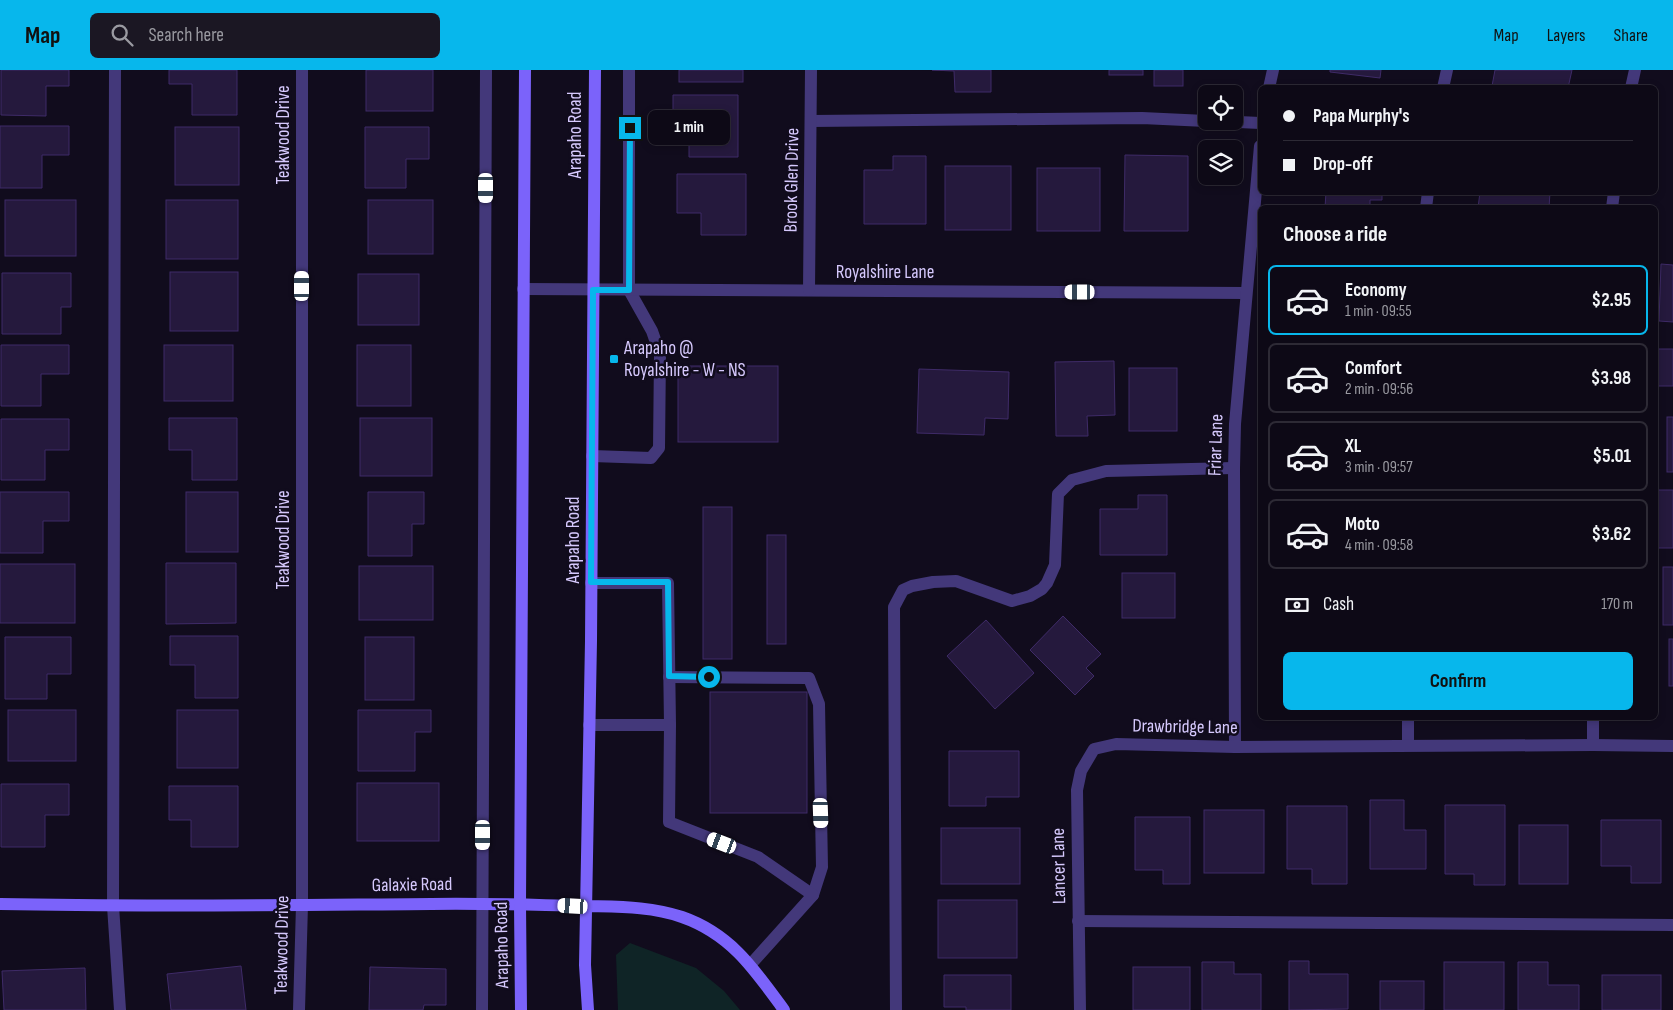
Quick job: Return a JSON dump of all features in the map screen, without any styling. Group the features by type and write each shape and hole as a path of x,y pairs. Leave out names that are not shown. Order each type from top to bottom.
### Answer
{"main road":[{"name":"Arapaho Road","path":"522,1010 520,904 525,70"},
{"name":"Arapaho Road","path":"588,1010 585,965 591,582 595,70"},
{"name":"Galaxie Road","path":"0,904 113,906 483,903 620,906 653,910 682,917 705,927 727,941 751,964 784,1010"}],"street":[{"path":"115,70 113,906 120,1010"},
{"name":"Teakwood Drive","path":"300,1010 302,905 302,70"},
{"path":"482,1010 486,70"},
{"path":"592,456 651,458 659,448 660,354 652,331 629,290 630,70"},
{"name":"Brook Glen Drive","path":"809,290 811,70"},
{"path":"1270,85 1273,70"},
{"path":"1444,85 1447,70"},
{"path":"1632,85 1634,70"},
{"path":"811,121 1142,118 1198,121"},
{"path":"1243,122 1258,123"},
{"name":"Friar Lane","path":"1234,747 1235,424 1258,167"},
{"name":"Royalshire Lane","path":"523,289 1246,293"},
{"path":"896,1010 894,607 903,590 912,586 933,582 956,581 1012,601 1030,596 1042,589 1056,565 1058,494 1072,480 1106,471 1234,468"},
{"path":"591,582 668,582 669,822 758,857 813,895"},
{"path":"669,676 809,678 819,704 822,867 813,895 751,964"},
{"path":"1408,720 1408,745"},
{"path":"1593,720 1593,745"},
{"path":"589,725 670,725"},
{"name":"Drawbridge Lane","path":"1116,744 1234,747 1408,745 1673,746"},
{"name":"Lancer Lane","path":"1080,1010 1079,860 1076,790 1081,771 1094,749 1116,744"},
{"path":"1078,921 1673,925"}],"green space":[{"path":"630,943 696,968 724,991 740,1010 618,1010 616,955"}],"building":[{"path":"1,70 69,70 69,86 46,86 46,116 1,115"},
{"path":"169,70 237,70 237,115 192,115 192,84 169,84"},
{"path":"366,70 433,70 433,111 366,111"},
{"path":"679,70 743,70 743,82 679,82"},
{"path":"932,70 991,70 991,92 955,92 954,71"},
{"path":"1109,70 1143,70 1143,75 1109,75"},
{"path":"1154,70 1183,70 1183,86 1154,86"},
{"path":"1330,70 1381,70 1380,78 1330,72"},
{"path":"1495,70 1572,70 1569,85 1492,85"},
{"path":"673,95 738,95 738,157 689,157 689,126 673,126"},
{"path":"0,126 69,126 69,155 42,155 42,188 0,188"},
{"path":"175,127 239,127 239,185 175,185"},
{"path":"365,127 429,127 429,159 406,159 406,188 365,188"},
{"path":"1125,155 1188,156 1188,231 1124,231"},
{"path":"893,156 926,156 926,224 864,224 864,170 893,170"},
{"path":"945,166 1011,166 1011,230 945,230"},
{"path":"1037,168 1100,168 1100,231 1037,231"},
{"path":"677,174 746,174 746,235 701,235 701,213 677,213"},
{"path":"1326,195 1382,195 1382,200 1370,200 1370,205 1325,205"},
{"path":"1480,195 1550,195 1549,205 1478,205"},
{"path":"5,200 76,200 76,256 5,256"},
{"path":"166,200 238,200 238,259 166,259"},
{"path":"368,200 433,200 433,254 368,254"},
{"path":"1661,264 1673,265 1673,322 1659,321"},
{"path":"170,272 238,272 238,331 170,331"},
{"path":"2,273 71,273 71,307 61,307 61,334 2,334"},
{"path":"358,274 419,274 419,325 358,325"},
{"path":"1,345 69,345 69,374 41,374 41,406 1,406"},
{"path":"164,345 233,345 233,401 164,401"},
{"path":"357,345 411,345 411,406 357,406"},
{"path":"1658,349 1673,349 1673,386 1658,386"},
{"path":"1114,361 1115,415 1087,416 1088,436 1056,436 1055,362"},
{"path":"678,366 778,366 778,442 678,442"},
{"path":"1129,368 1177,368 1177,431 1129,431"},
{"path":"919,369 1009,372 1008,419 985,418 984,435 917,433"},
{"path":"1667,417 1673,417 1673,472 1667,472"},
{"path":"169,418 237,418 237,480 192,480 192,450 169,450"},
{"path":"360,418 432,418 432,476 360,476"},
{"path":"1,419 69,419 69,450 45,450 45,480 1,480"},
{"path":"1658,490 1673,490 1673,548 1658,548"},
{"path":"0,492 69,492 69,521 43,521 43,553 0,553"},
{"path":"186,492 238,492 238,552 186,552"},
{"path":"368,492 424,492 424,524 412,524 412,556 368,556"},
{"path":"1138,495 1167,495 1167,555 1100,555 1100,509 1138,509"},
{"path":"703,507 732,507 732,659 703,659"},
{"path":"767,535 786,535 786,644 767,644"},
{"path":"166,563 236,563 236,623 166,624"},
{"path":"0,564 75,564 75,623 0,623"},
{"path":"359,566 433,566 433,620 359,620"},
{"path":"1663,567 1673,567 1673,625 1663,625"},
{"path":"1122,573 1175,573 1175,618 1122,618"},
{"path":"1063,616 1101,654 1086,668 1094,676 1075,695 1030,650"},
{"path":"986,620 1034,673 995,709 947,656"},
{"path":"170,636 238,636 238,698 195,698 195,665 170,665"},
{"path":"5,637 71,637 71,674 47,674 47,699 5,699"},
{"path":"365,637 414,637 414,700 365,700"},
{"path":"1669,639 1673,639 1673,686 1669,686"},
{"path":"710,692 807,692 807,813 710,813"},
{"path":"8,710 76,710 76,761 8,761"},
{"path":"177,710 238,710 238,768 177,768"},
{"path":"358,710 431,710 431,732 415,732 415,771 358,771"},
{"path":"949,751 1019,751 1019,797 986,797 986,806 949,806"},
{"path":"357,783 439,783 439,841 357,841"},
{"path":"1,784 69,784 69,815 45,815 45,847 1,847"},
{"path":"169,786 238,786 238,847 191,847 191,820 169,820"},
{"path":"1370,800 1404,800 1404,830 1426,830 1426,869 1370,869"},
{"path":"1445,805 1505,805 1505,885 1474,885 1474,874 1445,874"},
{"path":"1287,806 1347,806 1347,884 1312,884 1312,869 1287,869"},
{"path":"1204,810 1264,810 1264,873 1204,873"},
{"path":"1135,817 1190,817 1190,884 1163,884 1163,870 1135,870"},
{"path":"1601,820 1661,820 1661,883 1631,883 1631,866 1601,866"},
{"path":"1519,825 1568,825 1568,884 1519,884"},
{"path":"941,828 1020,828 1020,884 941,884"},
{"path":"938,900 1017,900 1017,958 938,958"},
{"path":"1289,961 1309,961 1309,974 1348,974 1348,1009 1289,1010"},
{"path":"1202,962 1234,962 1234,974 1261,974 1261,1010 1202,1010"},
{"path":"1444,962 1504,962 1504,1010 1444,1010"},
{"path":"1518,962 1548,962 1548,985 1579,985 1579,1010 1518,1010"},
{"path":"241,966 246,1010 171,1010 167,974"},
{"path":"370,967 446,969 446,1005 424,1005 423,1010 369,1010"},
{"path":"1133,967 1190,967 1190,1010 1133,1010"},
{"path":"85,968 86,1010 4,1010 2,971"},
{"path":"944,975 1011,975 1011,1010 966,1010 966,1007 944,1007"},
{"path":"1602,975 1661,975 1661,1010 1602,1010"},
{"path":"1380,981 1424,981 1424,1010 1380,1010"}],"place":[{"name":"Arapaho @ Royalshire - W - NS","path":"614,359"}],"route":[{"path":"630,128 629,290 593,290 591,582 668,582 669,676 709,677"}]}
